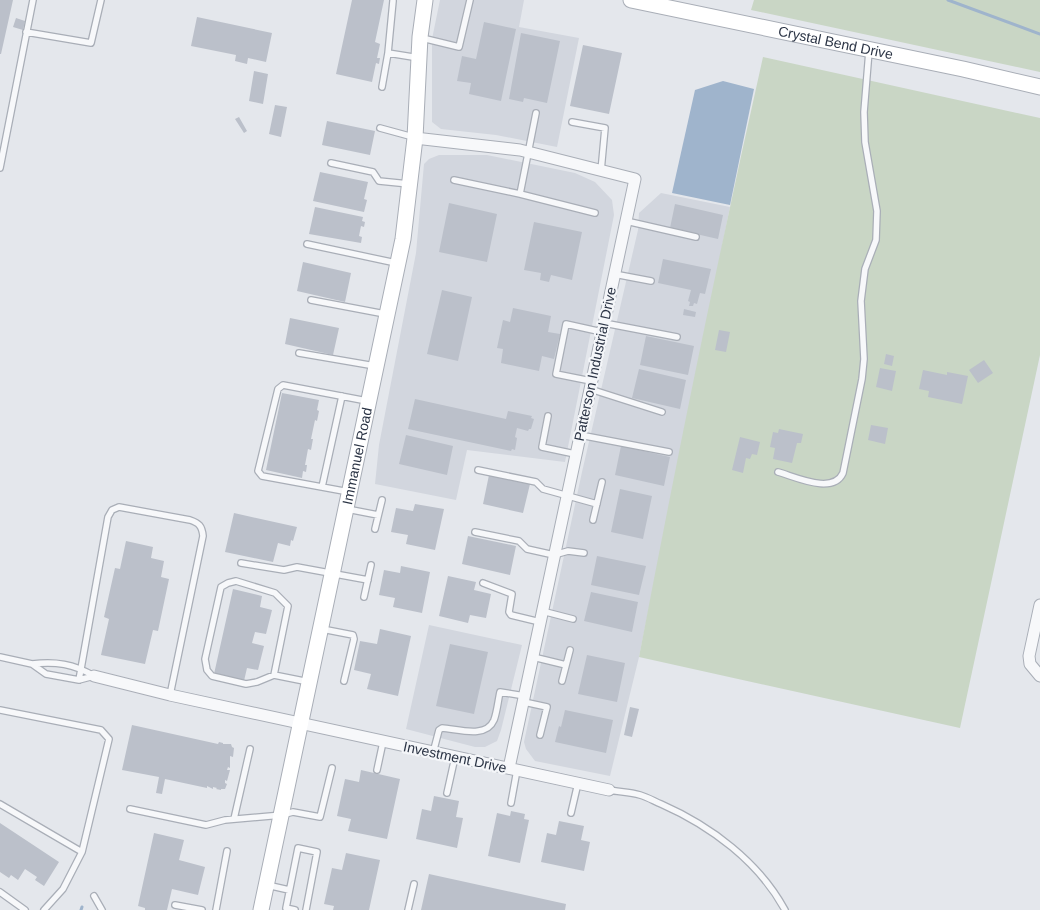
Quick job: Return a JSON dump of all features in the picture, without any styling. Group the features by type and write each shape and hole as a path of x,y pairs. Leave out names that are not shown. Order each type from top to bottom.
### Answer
{"street":[{"name":"Immanuel Road","path":"262,910 403,239 411,185 420,37 425,0"},
{"name":"Crystal Bend Drive","path":"631,0 869,49 1040,87"},
{"name":"Patterson Industrial Drive","path":"415,138 528,152 635,179 541,616 524,699 513,769"},
{"path":"1040,605 1029,656 1030,664 1040,676"},
{"name":"Investment Drive","path":"94,676 170,695 609,790"}],"lane":[{"path":"0,168 33,0"},
{"path":"26,32 91,43 101,0"},
{"path":"420,37 459,48 470,0"},
{"path":"382,87 394,1"},
{"path":"778,472 824,485 834,484 840,480 843,473 862,379 864,359 861,301 865,269 876,240 877,211 865,142 864,112 869,49"},
{"path":"388,53 419,58"},
{"path":"520,194 536,113"},
{"path":"572,122 606,128 601,171"},
{"path":"380,128 415,138"},
{"path":"331,163 372,172 379,180 411,185"},
{"path":"454,180 595,213"},
{"path":"626,221 696,237"},
{"path":"307,244 398,264"},
{"path":"614,274 651,281"},
{"path":"311,300 388,314"},
{"path":"662,412 556,374 566,324 677,337"},
{"path":"299,353 377,366"},
{"path":"351,492 262,476 258,470 278,388 283,385 370,402"},
{"path":"322,487 342,396"},
{"path":"548,416 542,447 576,454"},
{"path":"580,435 669,452"},
{"path":"478,470 536,482 543,489 597,504"},
{"path":"593,520 602,482"},
{"path":"375,529 382,500"},
{"path":"80,680 108,517 112,510 119,507 197,522 202,528 203,536 170,695"},
{"path":"347,509 378,515"},
{"path":"475,532 519,541 527,549 554,555 568,551 584,553"},
{"path":"241,563 284,570 297,567 368,580"},
{"path":"364,597 371,565"},
{"path":"274,675 288,606 275,592 236,581 228,583 221,588 204,659 207,670 212,676 246,684 274,675 311,682"},
{"path":"483,583 512,594 509,612 511,615 573,618"},
{"path":"322,629 353,635 354,639 344,681"},
{"path":"562,681 570,650"},
{"path":"0,657 32,664 48,662 81,668 94,676"},
{"path":"533,657 566,665"},
{"path":"32,664 46,674 80,680 94,676"},
{"path":"433,753 439,730 442,728 481,732 489,727 494,720 500,692 547,707 540,734"},
{"path":"0,710 101,730 109,739 82,852 64,888 44,910"},
{"path":"377,770 383,742"},
{"path":"234,819 250,749"},
{"path":"447,793 454,757"},
{"path":"130,809 206,824 293,812 320,817 332,768"},
{"path":"511,803 513,769"},
{"path":"571,813 578,783"},
{"path":"609,790 639,795 682,813 717,836 751,864 777,895 785,910"},
{"path":"0,804 82,852"},
{"path":"295,910 286,908 298,848 317,852 306,910"},
{"path":"216,910 227,851"},
{"path":"408,910 414,884"},
{"path":"267,885 290,890"},
{"path":"0,892 26,910"},
{"path":"94,896 102,910"},
{"path":"175,905 202,910"}],"shaded area":[{"path":"440,0 524,0 519,27 579,38 557,147 496,135 441,129 432,122 432,39"},
{"path":"439,155 487,155 575,173 595,182 612,200 614,215 565,462 467,450 456,500 375,484 379,445 416,253 424,164 429,159"},
{"path":"661,193 730,207 639,657 610,776 535,761 526,749 524,742 582,472 638,230 639,213"},
{"path":"429,625 522,645 497,741 485,747 475,747 406,729"}],"green space":[{"path":"754,0 1040,0 1040,72 751,10"},
{"path":"763,57 1040,118 1040,355 960,728 639,657 698,357"}],"water":[{"path":"723,81 754,89 730,205 672,193 695,90"}],"building":[{"path":"0,0 13,0 1,54 0,54"},
{"path":"352,0 384,0 375,42 380,44 377,58 380,58 379,64 376,63 372,82 336,74"},
{"path":"197,17 272,33 266,62 248,58 247,64 235,61 236,55 191,46"},
{"path":"16,18 25,21 23,30 13,27"},
{"path":"484,22 516,29 501,101 469,94 471,83 457,81 462,56 476,59"},
{"path":"521,33 560,41 547,103 524,98 523,102 509,99"},
{"path":"583,45 622,53 609,114 570,106"},
{"path":"254,71 268,74 263,104 249,101"},
{"path":"275,105 287,107 281,137 269,134"},
{"path":"239,117 247,131 244,133 235,119"},
{"path":"327,121 375,131 370,155 322,145"},
{"path":"320,172 368,182 364,199 367,200 364,212 313,201"},
{"path":"449,203 497,214 487,262 439,252"},
{"path":"675,204 723,215 718,239 670,228"},
{"path":"315,207 363,217 364,227 361,226 359,236 362,237 361,243 309,234"},
{"path":"534,222 582,232 572,280 551,275 549,282 540,280 541,273 524,270"},
{"path":"663,259 711,269 705,294 700,293 697,304 694,303 693,306 689,306 690,302 688,301 691,290 658,283"},
{"path":"303,262 351,273 345,302 297,291"},
{"path":"442,290 472,297 458,361 427,354"},
{"path":"513,308 551,316 548,332 560,334 554,359 542,356 539,371 501,363 503,349 497,348 503,320 510,322"},
{"path":"684,309 696,312 695,317 683,315"},
{"path":"290,318 339,328 333,355 285,344"},
{"path":"719,330 730,332 726,352 715,350"},
{"path":"646,336 694,346 688,375 640,365"},
{"path":"886,354 894,356 892,366 884,364"},
{"path":"984,360 993,373 978,383 969,370"},
{"path":"880,368 896,371 892,391 876,387"},
{"path":"639,369 686,380 680,409 632,398"},
{"path":"923,370 947,375 947,372 968,376 962,404 928,397 929,391 919,389"},
{"path":"282,393 319,400 317,421 315,420 311,439 313,439 311,450 308,449 305,465 307,465 306,472 303,471 302,478 266,470"},
{"path":"415,399 506,419 508,411 532,416 531,418 534,419 531,429 528,431 517,428 515,450 512,449 511,451 408,429"},
{"path":"871,425 888,428 885,444 868,440"},
{"path":"779,429 803,434 801,443 797,443 792,463 773,459 775,448 770,447 773,432 778,433"},
{"path":"406,435 453,446 447,475 399,464"},
{"path":"740,437 760,442 757,455 752,454 750,459 746,458 743,473 732,470"},
{"path":"621,446 670,457 664,486 615,475"},
{"path":"489,475 530,484 523,513 483,504"},
{"path":"620,489 652,496 643,539 611,532"},
{"path":"415,504 444,509 435,550 406,544 408,535 391,532 396,508 413,511"},
{"path":"234,513 297,527 293,541 291,540 290,546 278,543 273,562 225,552"},
{"path":"468,536 516,546 510,575 462,564"},
{"path":"126,541 153,547 151,558 164,561 161,577 169,579 158,631 153,630 145,664 101,655 109,619 104,617 115,568 120,569"},
{"path":"597,556 646,566 639,595 591,585"},
{"path":"401,566 430,572 422,613 393,607 395,598 379,595 384,570 400,573"},
{"path":"448,576 476,582 474,590 491,594 486,618 470,615 468,623 439,616"},
{"path":"233,589 262,596 260,607 272,610 266,634 255,632 252,643 264,646 258,670 247,668 244,681 214,674"},
{"path":"591,592 638,602 632,632 584,621"},
{"path":"380,629 411,636 398,696 367,689 371,674 354,670 360,641 377,644"},
{"path":"450,644 488,652 474,714 436,706"},
{"path":"587,655 625,663 617,702 578,694"},
{"path":"630,707 639,709 632,737 624,735"},
{"path":"565,710 613,720 606,753 555,742"},
{"path":"132,725 218,744 219,742 231,744 234,748 233,757 230,756 230,768 228,767 227,770 230,770 227,781 225,780 227,784 225,789 221,790 213,787 213,789 207,786 207,788 165,779 162,794 156,793 159,777 122,770"},
{"path":"361,770 400,779 387,839 348,831 351,819 337,816 345,779 359,782"},
{"path":"434,796 459,801 456,817 463,818 457,848 416,839 422,809 431,811"},
{"path":"511,811 525,814 524,819 529,820 520,863 488,856 497,813 510,816"},
{"path":"559,821 584,826 581,840 590,842 584,871 541,862 547,833 556,835"},
{"path":"0,823 59,862 44,886 35,880 37,877 25,869 18,880 11,875 9,878 0,872"},
{"path":"154,833 184,840 179,860 205,867 198,895 172,889 167,910 145,910 145,908 138,906"},
{"path":"346,853 380,860 369,910 333,910 334,906 324,904 332,868 342,870"},
{"path":"429,874 566,904 565,910 421,910"}],"waterway":[{"path":"948,0 1040,34"}]}
